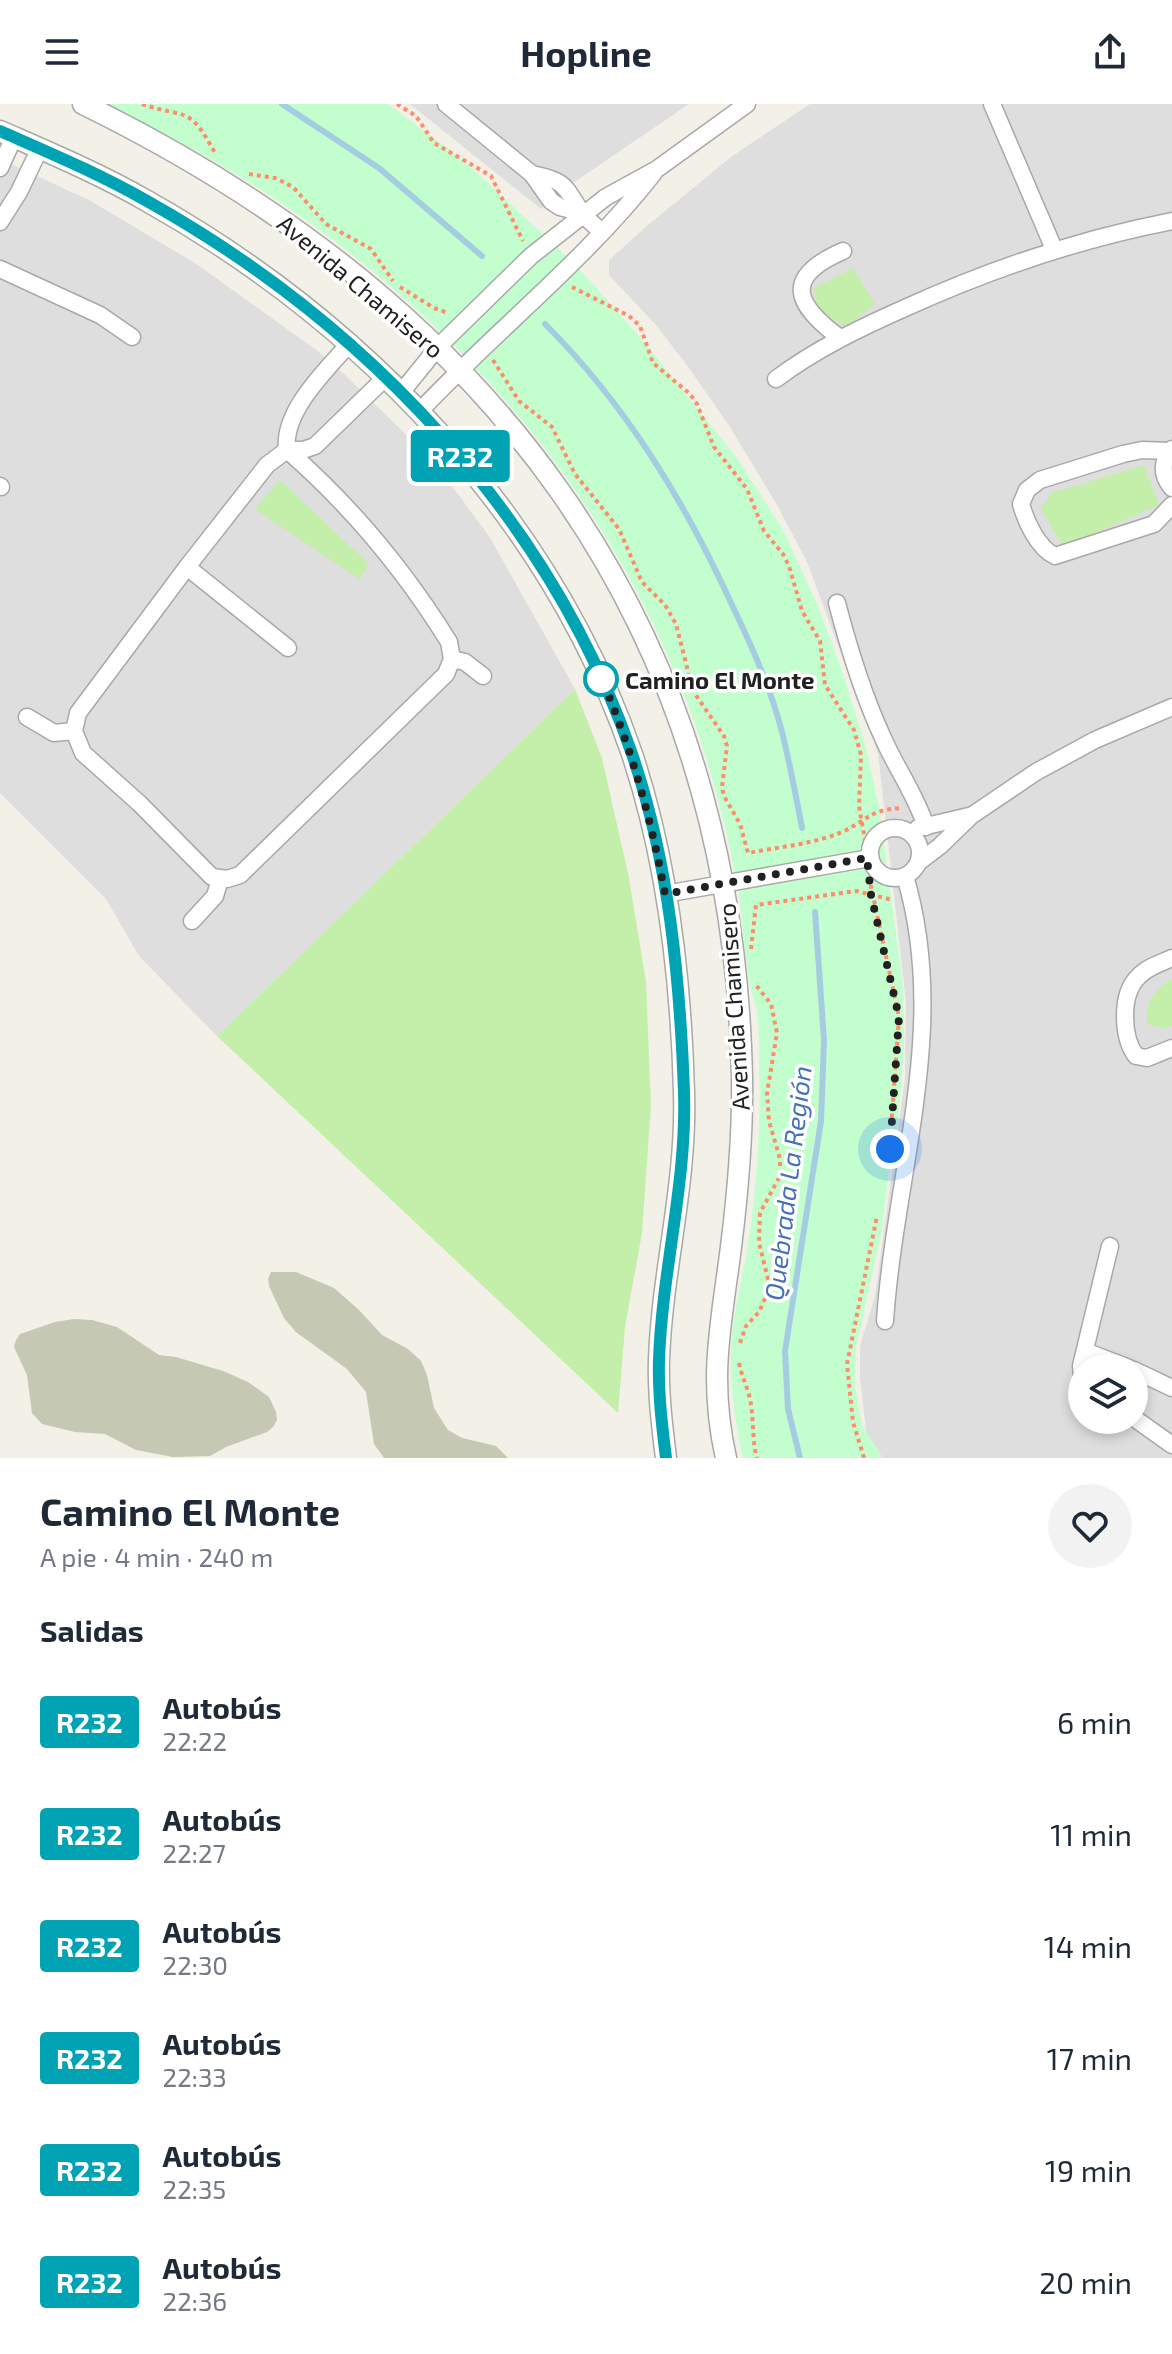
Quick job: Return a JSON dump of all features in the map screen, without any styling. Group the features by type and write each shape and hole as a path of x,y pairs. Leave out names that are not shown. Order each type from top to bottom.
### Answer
{"street":[{"name":"Avenida Chamisero","path":"83,104 171,149 262,205 348,268 438,347 506,421 558,488 605,560 640,625 666,682 690,749 710,821 724,884 737,994 742,1075 738,1186 717,1336 716,1370 718,1417 726,1458"},
{"path":"446,104 532,174 547,177 567,187 583,213 602,232"},
{"path":"419,412 602,232 657,169 725,110 747,104"},
{"path":"992,104 1054,249"},
{"path":"0,168 7,134 120,186 191,227 248,265 349,344 419,412 474,473 543,568 581,637 617,714 653,832 678,992 684,1096 682,1179 659,1362 666,1458"},
{"path":"0,222 19,192 40,148"},
{"path":"400,394 438,347 531,256 622,186 657,169"},
{"path":"776,379 809,355 840,338 957,285 1054,249 1172,221"},
{"path":"840,338 811,312 801,290 809,270 843,251"},
{"path":"0,269 100,315 132,337"},
{"path":"287,450 288,426 293,417 349,344"},
{"path":"287,450 309,469 388,556 449,642 452,659 446,674 240,875 220,879 206,872 140,804 83,753 74,731 78,713 267,465 287,450 315,446 385,378"},
{"path":"1172,488 1163,466 1171,450 1142,450 1040,480 1027,490 1021,504 1047,552 1055,556 1154,524 1172,505"},
{"path":"187,567 288,648"},
{"path":"837,603 862,689 926,827"},
{"path":"452,659 465,662 483,676"},
{"path":"971,816 926,827 891,828 878,835 871,845 869,858 876,869 886,876 905,876 971,816 1005,791 1068,754 1168,711"},
{"path":"27,717 54,733 74,731"},
{"path":"905,830 918,844 919,862"},
{"path":"665,894 869,858"},
{"path":"885,1321 892,1241 922,1061 920,936 905,876"},
{"path":"192,921 215,896 220,879"},
{"path":"1172,958 1150,968 1131,987 1126,1034 1136,1056 1147,1058 1172,1048"},
{"path":"1085,1354 1110,1246"},
{"path":"1085,1351 1093,1354"},
{"path":"1148,1377 1172,1388"},
{"path":"1148,1428 1172,1445"}],"path":[{"path":"397,104 416,116 434,143 491,176 531,256"},
{"path":"554,278 629,316 640,326 653,363 690,394 714,447 747,489 764,531 789,566 802,611 820,641 825,685 854,730 861,755 859,806 869,858 871,895 899,1017 891,1134"},
{"path":"748,853 842,832 881,809 919,807"},
{"path":"750,954 756,905 856,891 871,895"},
{"path":"751,976 771,1004 777,1033 767,1093 769,1121 780,1159 780,1176 760,1213 759,1243 770,1287 759,1312 746,1326 737,1351 743,1384 751,1403 753,1445 757,1458"},
{"path":"864,1458 853,1422 847,1364 879,1205"}],"shaded area":[{"path":"410,104 689,104 573,183 541,209"},
{"path":"810,104 1172,104 1172,1458 873,1458 868,1447 860,1378 860,1346 875,1296 905,1079 906,1002 878,753 807,562 777,505 730,427 689,368 656,325 609,275 609,260 731,157"},
{"path":"0,159 89,200 195,263 319,352 343,373 434,462 489,536 575,689 217,1036 139,956 106,899 0,793"},
{"path":"271,1272 296,1272 334,1288 382,1335 408,1349 421,1361 434,1408 448,1430 462,1438 496,1446 508,1458 384,1458 374,1444 366,1392 347,1369 296,1332 284,1318 269,1286"},
{"path":"74,1319 117,1327 159,1355 223,1371 248,1382 269,1397 277,1420 267,1432 210,1456 173,1457 136,1450 105,1434 75,1432 42,1424 32,1413 27,1375 14,1347 16,1340 20,1334"}],"green space":[{"path":"103,104 388,104 463,160 578,267 644,342 737,458 783,530 818,606 866,748 879,807 903,986 904,1049 898,1121 882,1230 856,1347 855,1387 862,1425 883,1458 743,1458 734,1410 731,1361 757,1163 760,1102 757,1012 749,980 731,855 703,748 662,642 609,542 545,449 472,363 390,286 300,216 204,155"},
{"path":"853,268 875,304 845,327 817,308 814,288"},
{"path":"1144,465 1159,505 1063,547 1041,509 1051,493"},
{"path":"280,480 369,564 359,579 255,509"},
{"path":"575,689 602,758 629,878 646,982 651,1105 642,1233 625,1327 618,1413 217,1036"},
{"path":"1172,979 1172,1026 1164,1029 1147,1024 1147,1010 1152,997"}],"waterway":[{"name":"Quebrada La Región","path":"282,104 379,168 482,256"},
{"name":"Quebrada La Región","path":"545,324 575,355 628,422 674,493 715,568 772,700 785,744 802,828"},
{"name":"Quebrada La Región","path":"800,1458 788,1409 785,1351 821,1121 824,1040 815,912"}],"bus line":[{"name":"R232","path":"0,131 95,174 180,220 300,303 349,344 449,444 486,487 543,568 581,637 617,714 645,799 665,894 678,992 684,1130 683,1167 659,1362 666,1458"}],"place":[{"name":"Camino El Monte","path":"601,679"}],"route":[{"path":"601,679 600,675 617,714 645,799 665,894 867,858 871,895 899,1017 890,1149"}]}
